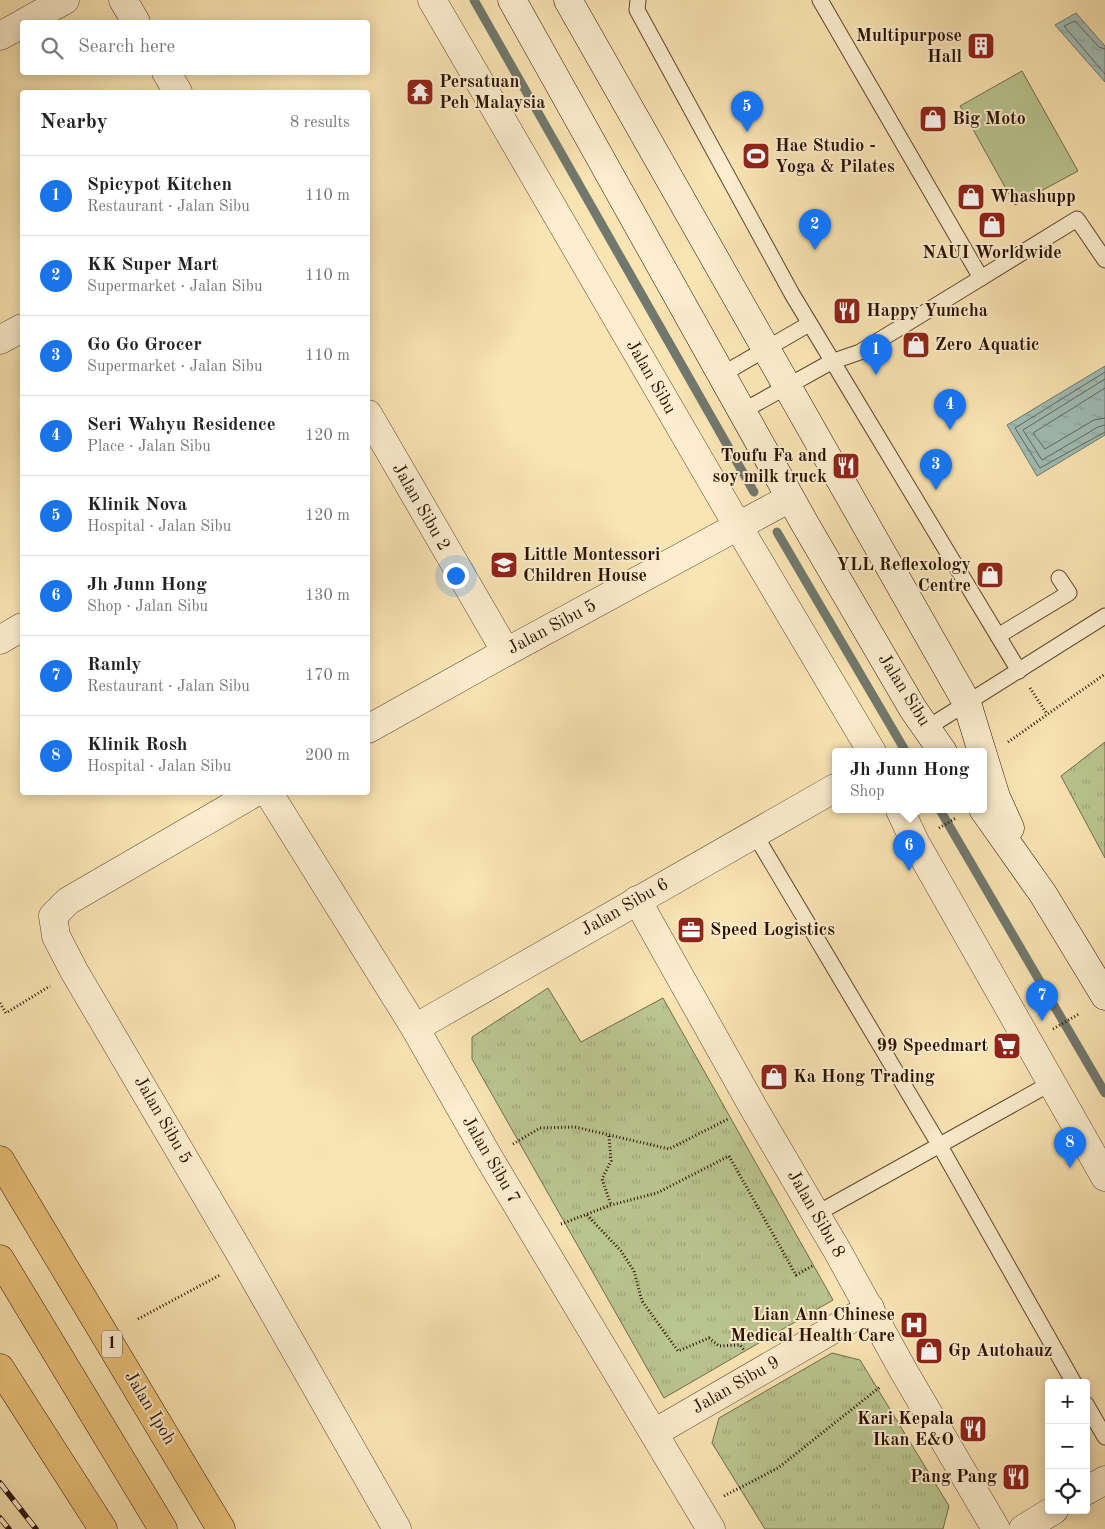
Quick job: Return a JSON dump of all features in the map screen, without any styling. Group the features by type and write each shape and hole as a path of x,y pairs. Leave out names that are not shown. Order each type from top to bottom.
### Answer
{"highway":[{"name":"Jalan Ipoh","path":"0,1160 222,1529"},
{"path":"0,1259 163,1529"},
{"path":"0,1368 103,1529"}],"street":[{"path":"29,20 65,0"},
{"path":"123,0 135,20"},
{"name":"Jalan Sibu","path":"432,0 739,528 870,748"},
{"name":"Jalan Sibu","path":"512,0 790,498 913,709 940,748"},
{"path":"568,0 768,349 967,703 980,748"},
{"path":"0,36 20,25"},
{"path":"168,75 177,90"},
{"path":"0,340 20,329"},
{"name":"Jalan Sibu 2","path":"370,423 506,652"},
{"name":"Jalan Sibu 5","path":"370,729 506,652 739,528 790,498"},
{"path":"0,640 20,628"},
{"path":"987,769 996,798 1043,894"},
{"name":"Jalan Sibu 6","path":"416,1028 832,790"},
{"name":"Jalan Sibu 5","path":"251,795 68,901 52,916 56,936 74,971 245,1262 397,1529"},
{"name":"Jalan Sibu 7","path":"270,795 416,1028 488,1158 704,1519"},
{"path":"901,813 915,842 1053,1082 1105,1177"},
{"path":"986,813 1043,894 1105,996"},
{"name":"Jalan Sibu 8","path":"637,900 870,1308 902,1370 996,1529"},
{"name":"Jalan Sibu 9","path":"654,1433 870,1308"},
{"path":"1090,1489 1105,1480"},
{"path":"1023,1529 1047,1514"}],"lane":[{"path":"638,0 637,10 809,324 1019,671"},
{"path":"820,0 981,278"},
{"path":"741,412 831,362 860,352 1077,218 1105,260"},
{"path":"721,375 809,324"},
{"path":"998,636 1069,593 1059,578"},
{"path":"927,728 1105,616"},
{"path":"754,833 940,1146 1072,1379"},
{"path":"816,1214 1053,1082"},
{"path":"1090,1411 1105,1438"}],"path":[{"path":"1007,743 1105,674"},
{"path":"1029,686 1047,714"},
{"path":"940,828 956,818"},
{"path":"0,1003 6,1013 74,971"},
{"path":"1055,1027 1079,1014"},
{"path":"488,1158 540,1128 575,1127 669,1150 753,1106"},
{"path":"610,1136 611,1161 602,1179 612,1205"},
{"path":"534,1234 612,1205 657,1193 728,1156 796,1275 838,1252"},
{"path":"587,1215 621,1251 634,1272 642,1301 678,1351 709,1338 719,1346 740,1346 759,1372"},
{"path":"138,1319 245,1262"},
{"path":"704,1519 778,1468 902,1370"}],"green space":[{"path":"1022,71 1078,171 1015,205 960,106"},
{"path":"1105,742 1105,858 1061,776"},
{"path":"548,988 581,1042 663,998 833,1300 664,1398 472,1059 472,1037"},
{"path":"832,1353 860,1360 949,1506 943,1529 765,1529 712,1443 719,1418"}],"water":[{"path":"1076,13 1105,46 1105,82 1055,25"},
{"path":"1105,366 1105,435 1037,476 1007,425"}],"waterway":[{"path":"474,0 754,492"},
{"path":"777,532 904,748"},
{"path":"942,813 1105,1093"}],"railway":[{"path":"0,1483 36,1529"},
{"path":"0,1518 9,1529"}],"place":[{"name":"Multipurpose Hall","path":"981,46"},
{"name":"Persatuan Peh Malaysia","path":"420,92"},
{"name":"Big Moto","path":"933,119"},
{"name":"Klinik Nova","path":"747,132"},
{"name":"Hae Studio - Yoga & Pilates","path":"756,156"},
{"name":"Whashupp","path":"971,197"},
{"name":"NAUI Worldwide","path":"992,225"},
{"name":"KK Super Mart","path":"815,250"},
{"name":"Happy Yumcha","path":"847,311"},
{"name":"Zero Aquatic","path":"916,345"},
{"name":"Spicypot Kitchen","path":"876,375"},
{"name":"Seri Wahyu Residence","path":"950,430"},
{"name":"Toufu Fa and soy milk truck","path":"846,466"},
{"name":"Go Go Grocer","path":"936,490"},
{"name":"Little Montessori Children House","path":"504,565"},
{"name":"YLL Reflexology Centre","path":"990,575"},
{"name":"Jh Junn Hong","path":"909,871"},
{"name":"Speed Logistics","path":"691,930"},
{"name":"Ramly","path":"1042,1021"},
{"name":"99 Speedmart","path":"1007,1046"},
{"name":"Ka Hong Trading","path":"774,1077"},
{"name":"Klinik Rosh","path":"1070,1168"},
{"name":"Lian Ann Chinese Medical Health Care","path":"914,1325"},
{"name":"Gp Autohauz","path":"929,1351"},
{"name":"Kari Kepala Ikan E&O","path":"973,1429"},
{"name":"Pang Pang","path":"1016,1477"}]}
